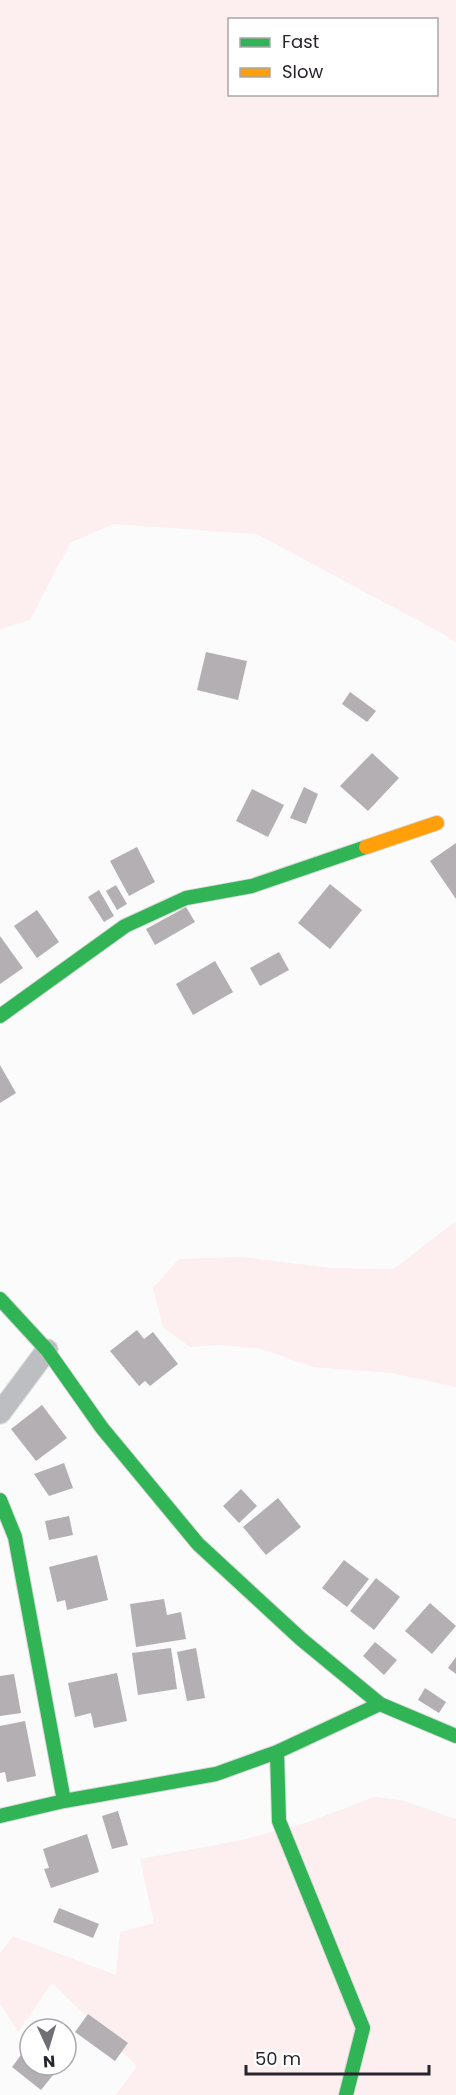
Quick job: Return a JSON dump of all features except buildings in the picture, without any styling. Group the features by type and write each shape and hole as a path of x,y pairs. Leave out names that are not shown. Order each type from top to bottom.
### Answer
{"street":[{"path":"0,1016 125,926 186,898 252,886 437,823"},
{"path":"0,1299 47,1350 102,1428 198,1544 301,1639 380,1704 456,1736"},
{"path":"0,1413 47,1350"},
{"path":"0,1500 15,1537 64,1801"},
{"path":"0,1816 64,1801 216,1774 277,1752 380,1704"},
{"path":"277,1752 279,1821 363,2028 346,2095"}],"shaded area":[{"path":"0,0 456,0 456,643 447,636 257,534 113,524 70,543 30,620 0,629"},
{"path":"456,1221 456,1387 391,1373 313,1367 258,1348 218,1345 190,1347 163,1327 153,1288 179,1259 242,1257 332,1268 394,1269"},
{"path":"374,1797 401,1800 456,1819 456,2095 116,2095 137,2066 52,1983 28,2017 18,2017 18,2032 0,2003 0,1953 13,1936 116,1975 120,1932 154,1923 140,1859 242,1840 305,1823"}],"traffic: fast":[{"path":"0,1016 125,926 186,898 252,886 366,847"},
{"path":"0,1299 47,1350 102,1428 198,1544 301,1639 380,1704 456,1736"},
{"path":"0,1500 15,1537 64,1801"},
{"path":"0,1816 64,1801 216,1774 277,1752 380,1704"},
{"path":"277,1752 279,1821 363,2028 346,2095"}],"traffic: slow":[{"path":"366,847 437,823"}]}
